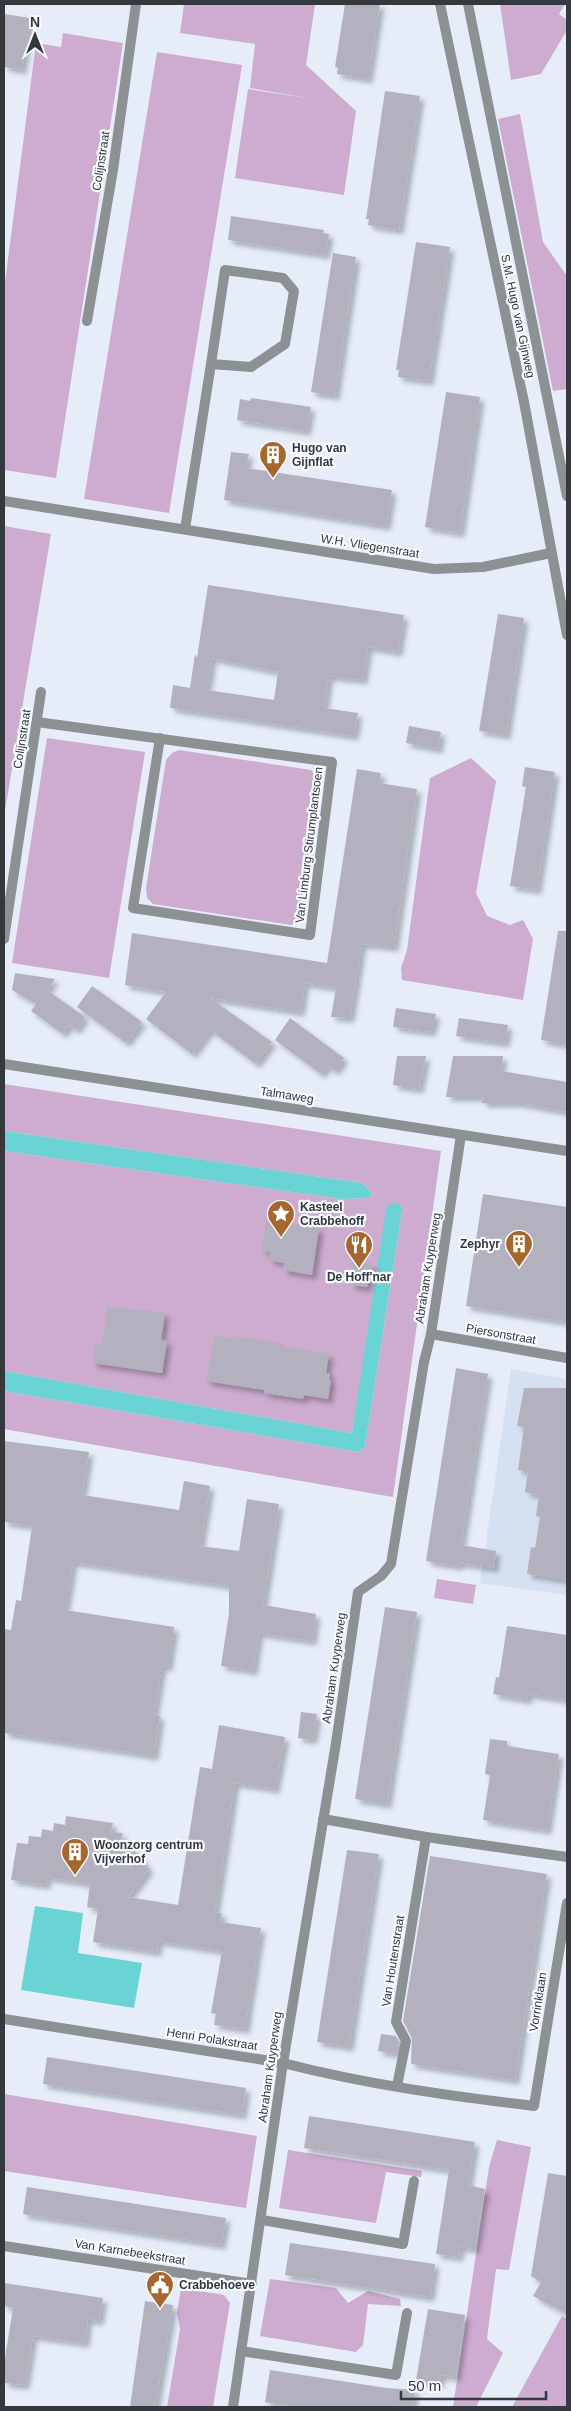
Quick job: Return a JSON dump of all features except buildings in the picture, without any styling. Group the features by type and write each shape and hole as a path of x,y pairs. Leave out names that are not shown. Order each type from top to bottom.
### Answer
{"street":[{"name":"Colijnstraat","path":"88,321 113,170 136,4"},
{"name":"S.M. Hugo van Gijnweg","path":"440,4 524,402 567,635"},
{"name":"S.M. Hugo van Gijnweg","path":"468,4 567,496"},
{"path":"185,529 225,270 283,278 294,291 285,344 251,367 211,364"},
{"name":"W.H. Vliegenstraat","path":"4,501 434,569 484,567 551,553"},
{"name":"Colijnstraat","path":"4,939 41,692"},
{"name":"Van Limburg Stirumplantsoen","path":"37,722 160,738 332,762 310,935 134,908 160,738"},
{"name":"Talmaweg","path":"4,1064 567,1151"},
{"name":"Abraham Kuyperweg","path":"233,2407 262,2220 283,2063 324,1819 358,1592 381,1576 391,1564 424,1362 431,1334 461,1135"},
{"name":"Piersonstraat","path":"431,1334 567,1358"},
{"path":"324,1819 426,1838 567,1857"},
{"name":"Van Houtenstraat","path":"397,2086 406,2041 396,2022 426,1838"},
{"name":"Vorrinklaan","path":"534,2106 564,1946 567,1903"},
{"name":"Henri Polakstraat","path":"4,2019 283,2063 319,2072 397,2086 534,2106"},
{"path":"262,2220 403,2244 414,2180"},
{"name":"Van Karnebeekstraat","path":"4,2246 252,2284"},
{"path":"241,2351 396,2376 406,2313"}],"shaded area":[{"path":"184,4 315,4 306,65 356,111 344,195 235,178 248,89 313,99 250,88 255,44 180,33"},
{"path":"500,4 565,4 559,14 567,20 567,30 541,74 511,80"},
{"path":"63,33 123,43 56,478 4,470 4,290 36,43 61,47"},
{"path":"157,52 242,65 169,513 84,499"},
{"path":"520,114 543,242 567,276 567,389 553,391 498,119"},
{"path":"4,526 51,534 4,817"},
{"path":"47,738 145,752 109,978 12,963"},
{"path":"179,750 311,770 318,777 321,785 303,913 299,921 291,925 153,904 147,898 146,888 166,760 172,753"},
{"path":"471,758 496,781 476,893 487,916 510,925 523,920 533,939 523,1000 402,980 401,968 407,950 430,778"},
{"path":"4,1084 441,1151 393,1497 4,1429 4,1391 359,1452 365,1447 402,1206 369,1330 352,1433 4,1371 4,1151 341,1199 369,1198 372,1193 362,1183 4,1131"},
{"path":"511,1369 567,1379 567,1595 480,1583"},
{"path":"437,1579 476,1585 473,1604 434,1598"},
{"path":"4,2094 257,2136 246,2208 4,2171"},
{"path":"497,2140 531,2147 509,2270 496,2269 487,2339 503,2353 476,2407 453,2407 489,2167"},
{"path":"288,2150 422,2171 421,2177 386,2172 376,2223 279,2208"},
{"path":"270,2279 336,2288 348,2303 368,2291 400,2299 401,2306 368,2304 363,2345 356,2352 260,2336"},
{"path":"181,2288 224,2295 230,2303 213,2407 167,2407 180,2329 177,2313"},
{"path":"562,2316 567,2319 567,2407 512,2407"}],"water":[{"path":"4,1131 362,1183 372,1193 369,1198 341,1199 4,1151"},
{"path":"397,1203 402,1206 402,1211 365,1447 359,1452 4,1391 4,1371 352,1433 386,1210 389,1205"},
{"path":"35,1906 83,1913 78,1953 142,1963 134,2008 21,1990"}],"place":[{"name":"Hugo van Gijnflat","path":"273,479"},
{"name":"Kasteel Crabbehoff","path":"281,1238"},
{"name":"Zephyr","path":"519,1268"},
{"name":"De Hoff'nar","path":"359,1269"},
{"name":"Woonzorg centrum Vijverhof","path":"75,1876"},
{"name":"Crabbehoeve","path":"160,2309"}]}
